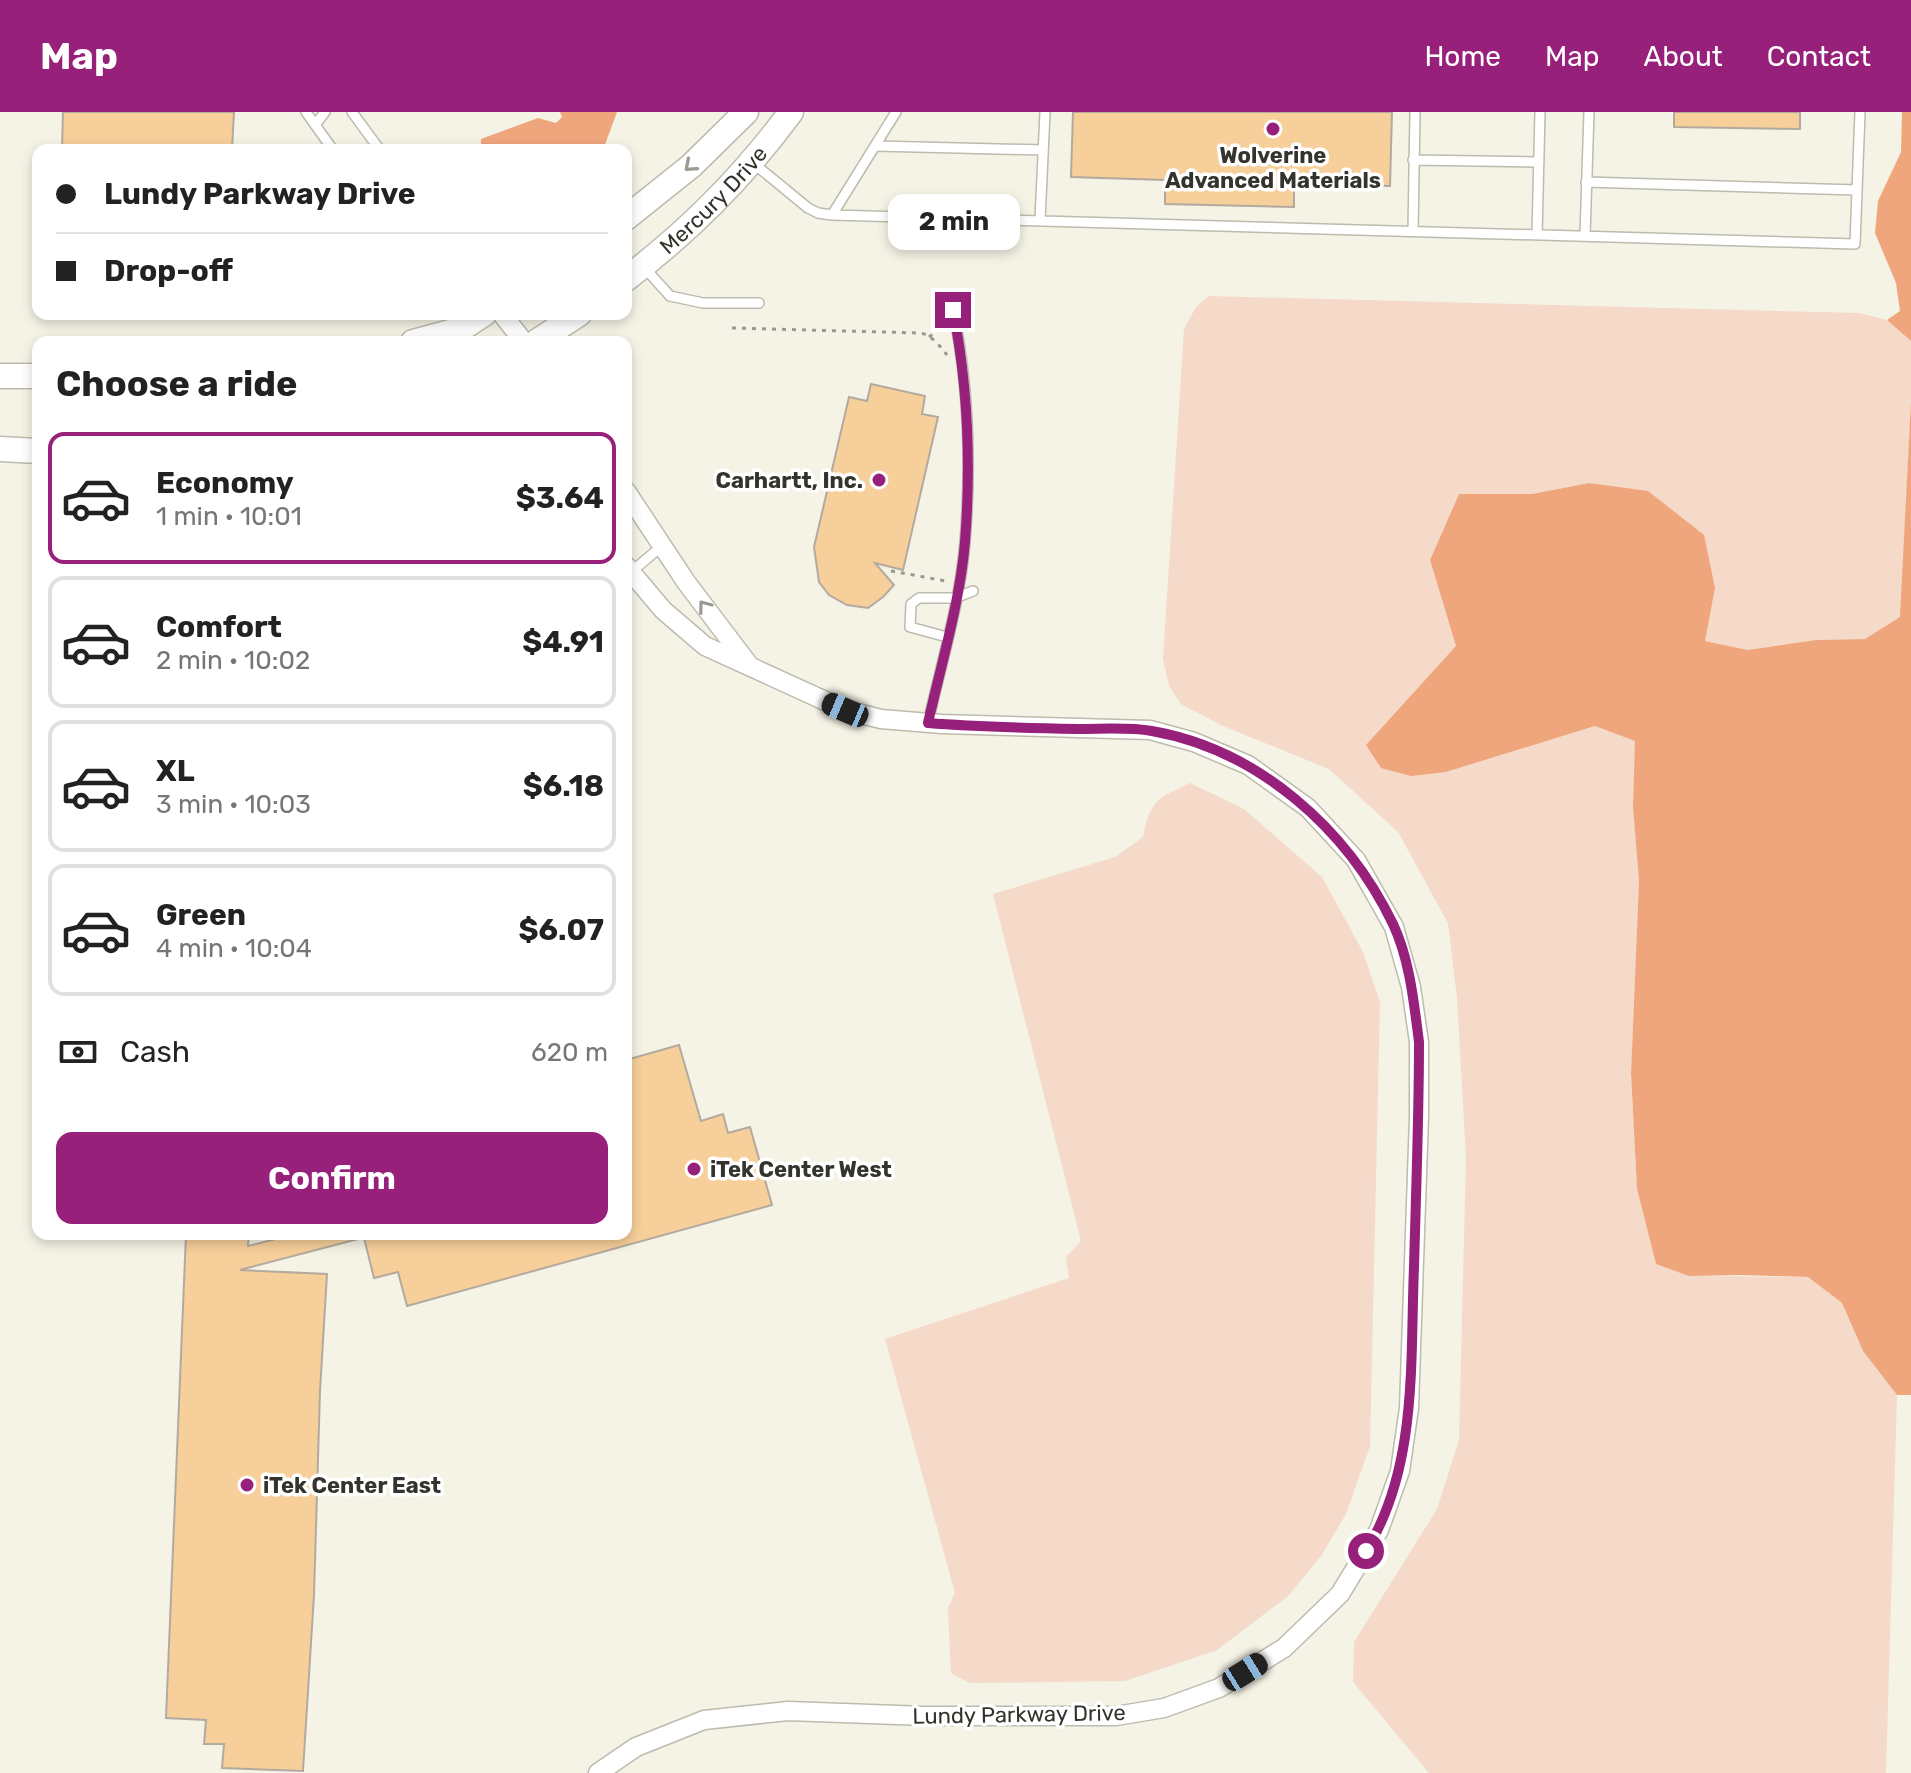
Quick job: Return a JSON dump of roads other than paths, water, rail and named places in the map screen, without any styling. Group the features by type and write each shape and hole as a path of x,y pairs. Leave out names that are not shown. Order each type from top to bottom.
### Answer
{"street":[{"name":"Mercury Drive","path":"632,213 691,166 746,112"},
{"name":"Mercury Drive","path":"634,272 679,237 752,162 791,112"},
{"path":"507,320 519,336"},
{"path":"545,336 570,320"},
{"path":"440,336 462,331"},
{"path":"0,376 32,376"},
{"path":"0,449 32,451"},
{"name":"Lundy Parkway Drive","path":"632,500 751,668"},
{"name":"Lundy Parkway Drive","path":"598,1773 636,1747 704,1720 788,1711 925,1716 1116,1716 1164,1708 1219,1688 1284,1648 1340,1594 1379,1530 1400,1471 1409,1408 1419,1042 1411,987 1394,927 1356,860 1308,808 1248,765 1194,742 1150,730 928,723 881,719 845,710 705,646 663,610 632,573"}],"lane":[{"path":"306,112 329,144"},
{"path":"315,125 325,112"},
{"path":"352,112 376,144"},
{"path":"832,215 896,112"},
{"path":"1040,220 1045,112"},
{"path":"1413,231 1415,112"},
{"path":"1537,235 1540,112"},
{"path":"1585,236 1589,112"},
{"path":"752,162 808,208 832,215 1855,244 1860,112"},
{"path":"876,146 1043,150"},
{"path":"1413,160 1539,162"},
{"path":"1586,182 1857,190"},
{"path":"634,272 670,296 703,303 759,303"},
{"path":"928,723 965,544 967,449 962,356 953,310"},
{"path":"632,567 662,546"},
{"path":"947,637 910,627 911,604 919,598 955,598 973,591"}],"place":[{"name":"Wolverine Advanced Materials","path":"1273,129"},
{"name":"Carhartt, Inc.","path":"879,480"},
{"name":"iTek Center West","path":"694,1169"},
{"name":"iTek Center East","path":"247,1485"}]}
